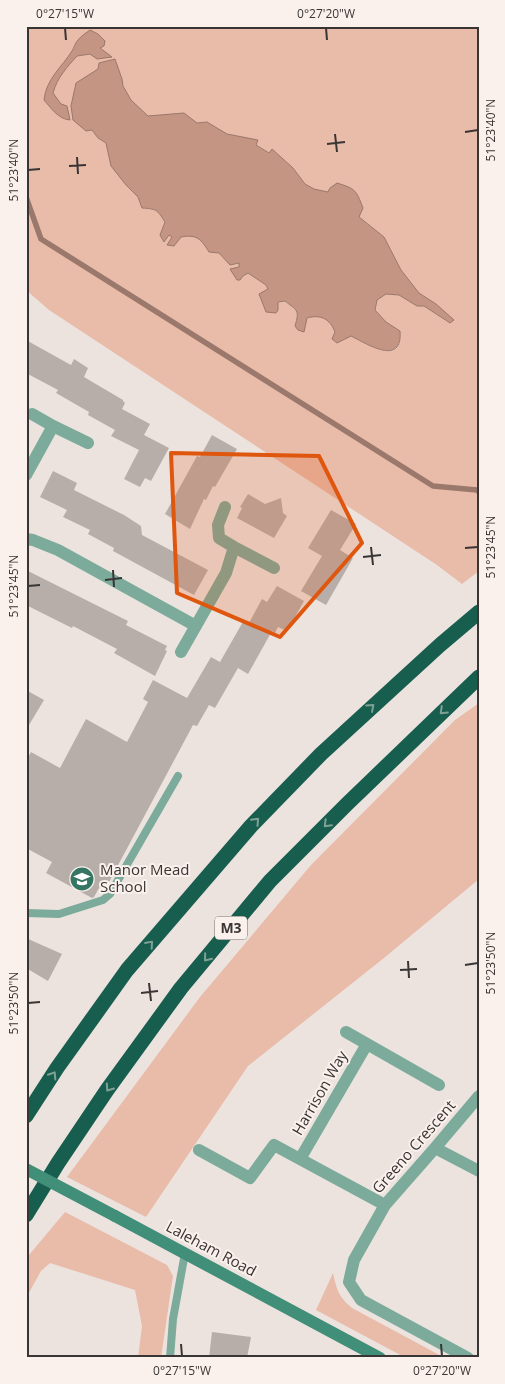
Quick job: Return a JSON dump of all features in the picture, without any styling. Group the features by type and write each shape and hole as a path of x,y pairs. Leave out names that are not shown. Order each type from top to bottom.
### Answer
{"highway":[{"path":"26,1116 57,1068 127,970 251,826 320,754 479,612"},
{"name":"M3","path":"26,1215 58,1163 124,1066 181,988 270,881 479,677"}],"main road":[{"name":"Laleham Road","path":"26,1168 380,1358"}],"street":[{"path":"32,414 88,443"},
{"path":"26,475 53,426"},
{"path":"225,507 218,525 220,538 234,548 274,568"},
{"path":"26,539 58,550 196,626"},
{"path":"181,652 226,573 234,548"},
{"name":"Harrison Way","path":"346,1032 439,1085"},
{"name":"Harrison Way","path":"300,1158 367,1044"},
{"name":"Greeno Crescent","path":"468,1358 361,1300 349,1282 354,1260 385,1204 479,1096"},
{"name":"Harrison Way","path":"199,1150 250,1178 274,1145 385,1204"},
{"path":"435,1148 479,1171"}],"lane":[{"path":"26,914 59,914 103,900 110,894 178,776"},
{"path":"170,1358 173,1319 185,1253"}],"highlighted area":[{"path":"171,453 319,456 362,543 280,637 177,593"}],"shaded area":[{"path":"26,26 479,26 479,571 462,584 437,565 49,310 26,290","holes":["122,79 131,100 148,117 184,113 197,123 207,122 227,134 258,140 256,145 269,153 272,149 293,168 305,184 314,189 328,192 384,237 401,270 419,293 436,304 449,323 424,306 417,306 399,295 386,294 377,299 375,310 386,322 400,331 400,343 396,349 390,351 383,350 351,336 335,332 331,324 323,317 312,317 295,326 297,316 295,309 284,301 278,302 278,310 266,285 248,273 243,276 231,269 240,267 239,263 230,265 219,253 209,252 202,241 194,236 175,236 169,234 164,242 160,235 165,221 156,210 142,208 138,197 112,166 106,143 98,138 92,130"]},
{"path":"90,30 98,34 105,41 104,46 100,48 112,57 97,59 90,54 77,56 63,73 53,93 61,104 67,106 70,120 62,118 44,100 45,93 51,79 72,51 77,41"},
{"path":"115,59 123,86 131,100 148,116 184,113 197,123 207,122 227,134 258,140 256,145 269,153 272,149 293,168 305,184 314,189 328,192 337,183 352,189 357,194 363,208 359,217 384,237 401,270 419,293 436,304 454,320 450,323 424,306 417,306 399,295 386,294 377,300 375,310 386,322 400,331 399,342 396,348 390,351 383,350 351,336 337,343 332,339 335,332 333,328 328,321 321,317 307,318 304,332 298,330 295,326 297,313 285,301 278,302 276,313 266,312 259,294 268,289 266,285 248,273 240,280 237,280 230,269 239,267 239,263 230,265 219,253 209,252 198,238 191,236 181,237 174,246 167,245 172,237 169,235 164,242 160,235 165,222 160,214 153,209 142,208 138,197 111,166 106,143 98,138 92,130 86,131 73,120 71,106 76,83 98,69 99,63"},
{"path":"479,703 479,879 384,958 248,1066 146,1217 67,1177 200,997 311,865 455,720"},
{"path":"65,1212 167,1265 173,1276 161,1358 138,1358 142,1326 135,1290 50,1263 41,1271 26,1298 26,1261"},
{"path":"333,1273 339,1292 352,1308 445,1358 406,1358 316,1310"}],"building":[{"path":"26,340 71,365 74,359 88,368 84,377 123,400 125,403 122,409 150,424 144,435 169,448 151,481 145,478 140,487 124,479 139,450 111,436 115,430 88,415 89,412 56,393 58,390 26,373"},
{"path":"212,435 237,449 215,487 213,486 206,500 204,499 190,529 165,514 197,456 200,457"},
{"path":"53,471 77,483 74,490 124,515 141,526 142,535 208,570 194,595 113,551 114,548 88,534 90,530 63,517 67,510 40,497"},
{"path":"248,494 265,504 281,498 283,513 287,516 274,538 237,518 242,508 240,507"},
{"path":"331,510 356,524 340,550 353,558 326,605 301,591 322,556 308,548"},
{"path":"26,570 128,621 126,625 167,646 165,650 167,651 155,676 114,653 117,649 73,626 72,628 26,605"},
{"path":"277,586 304,601 287,631 278,627 275,633 272,631 248,674 238,668 215,708 209,705 197,726 193,725 108,884 103,881 92,898 46,873 52,862 26,848 26,761 31,752 60,768 86,719 127,742 148,702 143,699 153,680 187,698 211,657 220,662 244,620 249,623 262,599 267,602"},
{"path":"26,690 44,700 26,730"},
{"path":"26,938 62,954 48,981 26,968"},
{"path":"212,1332 251,1337 247,1358 209,1358"}],"waterway":[{"path":"26,197 41,239 433,486 477,490 479,492"}],"place":[{"name":"Manor Mead School","path":"82,879"}]}
